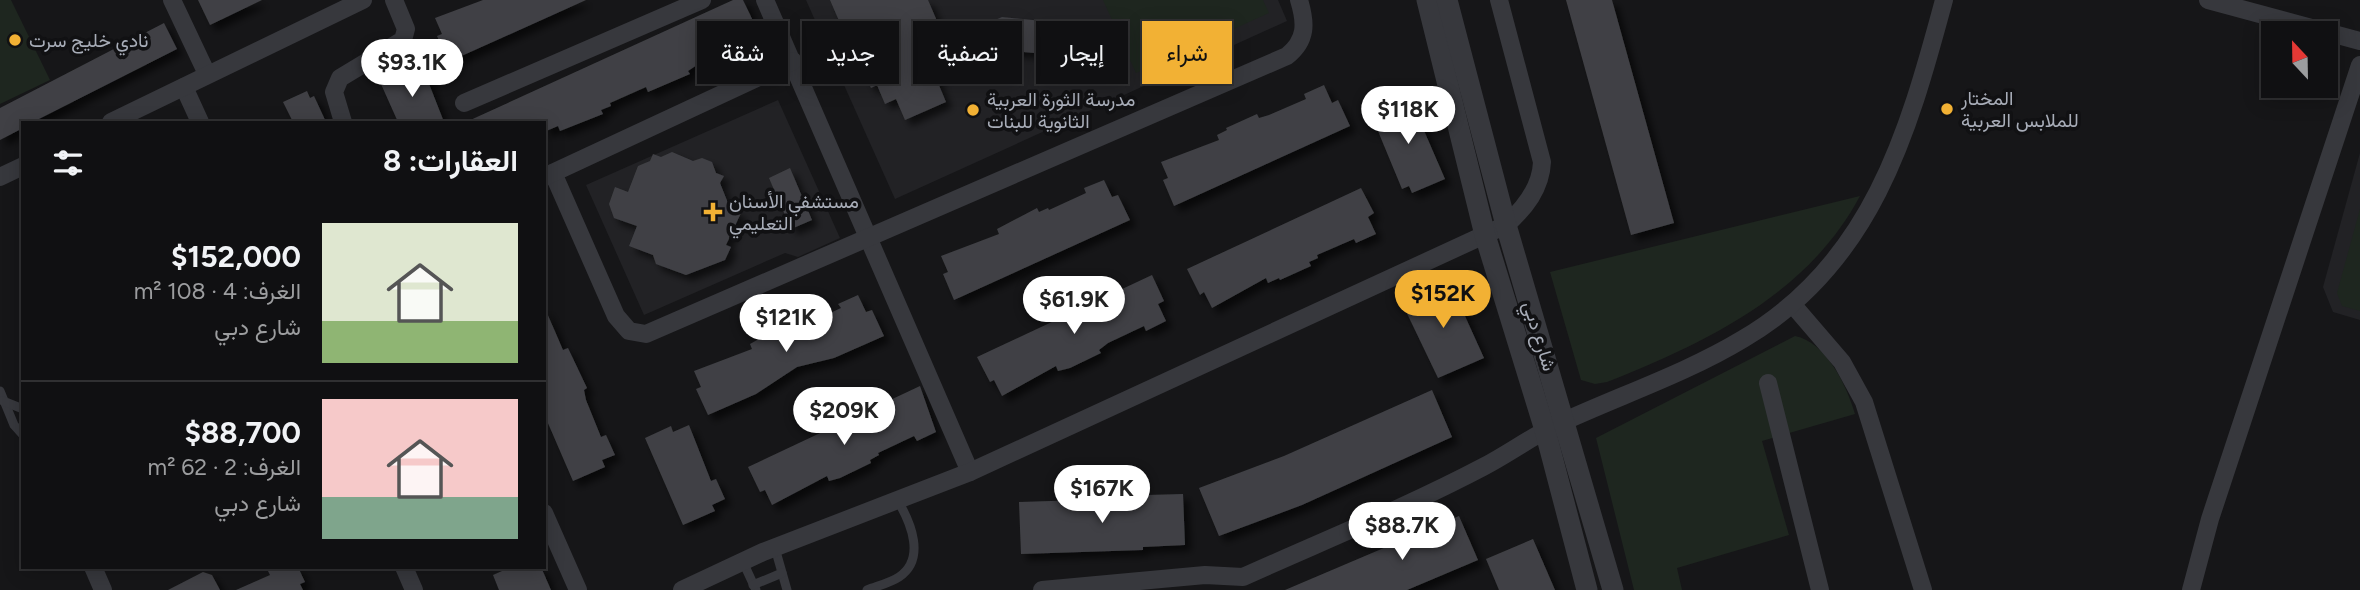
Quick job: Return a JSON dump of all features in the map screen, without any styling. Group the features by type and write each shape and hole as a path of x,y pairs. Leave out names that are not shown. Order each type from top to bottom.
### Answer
{"street":[{"path":"172,0 207,74"},
{"path":"113,121 363,0"},
{"path":"343,121 334,92 340,78 403,40 406,29 394,0"},
{"path":"464,103 702,0"},
{"path":"765,0 970,472"},
{"path":"793,61 549,175 616,316 629,331 646,334 871,239 1287,56 1298,47 1303,36 1305,23 1299,0"},
{"name":"شارع دبي","path":"1427,0 1485,235 1545,430 1587,590"},
{"name":"شارع دبي","path":"1447,0 1506,225 1566,421 1612,590"},
{"path":"682,590 775,548 970,472 1506,225 1532,195 1542,173 1542,162 1499,0"},
{"path":"1042,590 1145,587 1205,575 1243,578 1483,467 1545,430 1716,354 1794,305 1837,257 1882,187 1901,145 1944,0"},
{"path":"2207,0 2256,6 2360,41"},
{"path":"2191,590 2210,519 2360,65"},
{"path":"184,87 200,121"},
{"path":"0,177 21,167"},
{"path":"1794,305 1842,362 1864,402 1923,590"},
{"path":"1768,383 1820,590"},
{"path":"546,518 578,590"},
{"path":"94,569 103,590"},
{"path":"405,569 414,590"}],"lane":[{"path":"1,396 21,408"},
{"path":"1,396 21,431"},
{"path":"867,590 900,577 914,556 908,520 898,501"},
{"path":"775,548 787,590"},
{"path":"743,562 755,587 782,573"}],"shaded area":[{"name":"نادي خليج سرت","path":"0,0 11,0 50,80 0,104"},
{"path":"806,0 1278,0 1287,21 1232,46 1232,21 1142,21 1142,84 1148,84 895,199 844,84 899,84 899,21 815,21"},
{"path":"1103,0 1263,0 1269,13 1232,30 1232,21 1142,21 1142,70 1136,73 1128,55 1128,21 1112,21"},
{"name":"مستشفي الأسنان التعليمي","path":"778,100 840,238 798,257 785,253 644,315 586,185"},
{"path":"2360,153 2360,320 2333,312 2323,287"},
{"path":"1860,196 1838,231 1812,261 1783,288 1751,311 1717,332 1644,367 1607,382 1595,384 1581,380 1550,272"},
{"path":"2360,209 2360,311 2342,306 2337,293"},
{"path":"1795,336 1816,347 1834,367 1855,414 1762,441 1789,535 1677,568 1682,590 1634,590 1596,438"}],"building":[{"path":"198,0 262,0 210,25"},
{"path":"483,0 586,0 448,62 437,36 442,34 435,18"},
{"path":"733,0 743,0 753,21 697,21 697,65 688,71 690,74 648,92 646,87 610,103 611,106 601,110 603,114 560,131 558,126 546,131 546,121 468,121"},
{"path":"830,0 928,0 937,21 913,21 913,84 938,84 946,102 905,120 896,99 885,104 877,85 871,88 869,84 899,84 899,21 839,21"},
{"path":"1566,0 1612,0 1674,223 1631,235"},
{"path":"1002,17 1042,21 1036,21 1036,53 1022,52 1022,21 993,21"},
{"path":"164,23 177,49 35,121 21,121 21,129 0,140 0,108"},
{"path":"424,71 444,121 398,121 381,84 407,73 409,77"},
{"path":"1324,85 1332,103 1338,100 1350,126 1174,206 1163,180 1168,178 1161,162 1219,140 1217,135 1227,130 1226,128 1257,114 1259,118 1269,115 1306,99 1304,94"},
{"path":"307,91 310,98 314,96 326,121 292,121 283,102"},
{"path":"1409,96 1445,179 1412,193 1409,186 1402,189 1373,119 1381,116 1378,109"},
{"path":"672,152 693,161 702,158 712,162 716,173 724,176 720,183 730,208 741,213 726,245 731,247 725,260 686,275 656,264 653,255 629,246 637,226 614,218 609,204 615,187 628,192 638,166 650,161 653,154 661,157"},
{"path":"790,168 812,220 791,229 769,178"},
{"path":"1104,180 1112,197 1118,195 1130,220 954,300 943,274 948,272 941,256 999,234 997,229 1037,208 1039,212 1048,208 1049,210 1086,193 1084,188"},
{"path":"1361,188 1374,213 1368,217 1376,234 1356,243 1354,239 1317,255 1318,258 1309,262 1311,266 1280,280 1279,278 1268,283 1266,278 1212,308 1204,292 1200,295 1187,269"},
{"path":"1152,275 1164,301 1158,304 1166,321 1146,331 1144,326 1108,343 1099,350 1101,353 1070,368 1058,371 1056,366 1002,396 994,380 990,382 977,357"},
{"path":"1450,283 1484,358 1438,378 1402,303"},
{"path":"858,295 866,312 872,310 884,336 834,358 797,367 756,394 708,415 696,389 701,387 694,371 752,349 750,344 775,330 792,323 793,327 803,323 804,325 841,308 838,304"},
{"path":"546,311 563,350 568,348 587,388 584,390 586,400 601,437 606,435 615,455 602,460 605,467 573,481 546,419"},
{"path":"920,386 936,432 917,441 914,436 878,453 879,455 870,460 871,463 840,478 829,481 827,476 772,505 765,490 760,492 748,467"},
{"path":"1432,390 1452,437 1302,505 1219,536 1199,488 1284,456"},
{"path":"689,425 711,481 716,479 725,499 712,505 715,511 683,525 645,438 671,426 673,432"},
{"path":"1183,494 1185,545 1143,547 1143,550 1021,554 1019,502 1146,498 1146,495"},
{"path":"1459,516 1478,560 1407,590 1285,590"},
{"path":"1533,539 1555,590 1499,590 1486,559"},
{"path":"267,569 299,569 305,582 300,584 303,590 236,590 270,575"},
{"path":"506,569 542,569 551,590 499,590 493,575"},
{"path":"203,572 212,575 220,590 168,590"}],"place":[{"name":"نادي خليج سرت","path":"15,40"},
{"name":"المختار للملابس العربية","path":"1947,109"},
{"name":"مدرسة الثورة العربية الثانوية للبنات","path":"973,110"},
{"name":"مستشفي الأسنان التعليمي","path":"713,212"}]}
